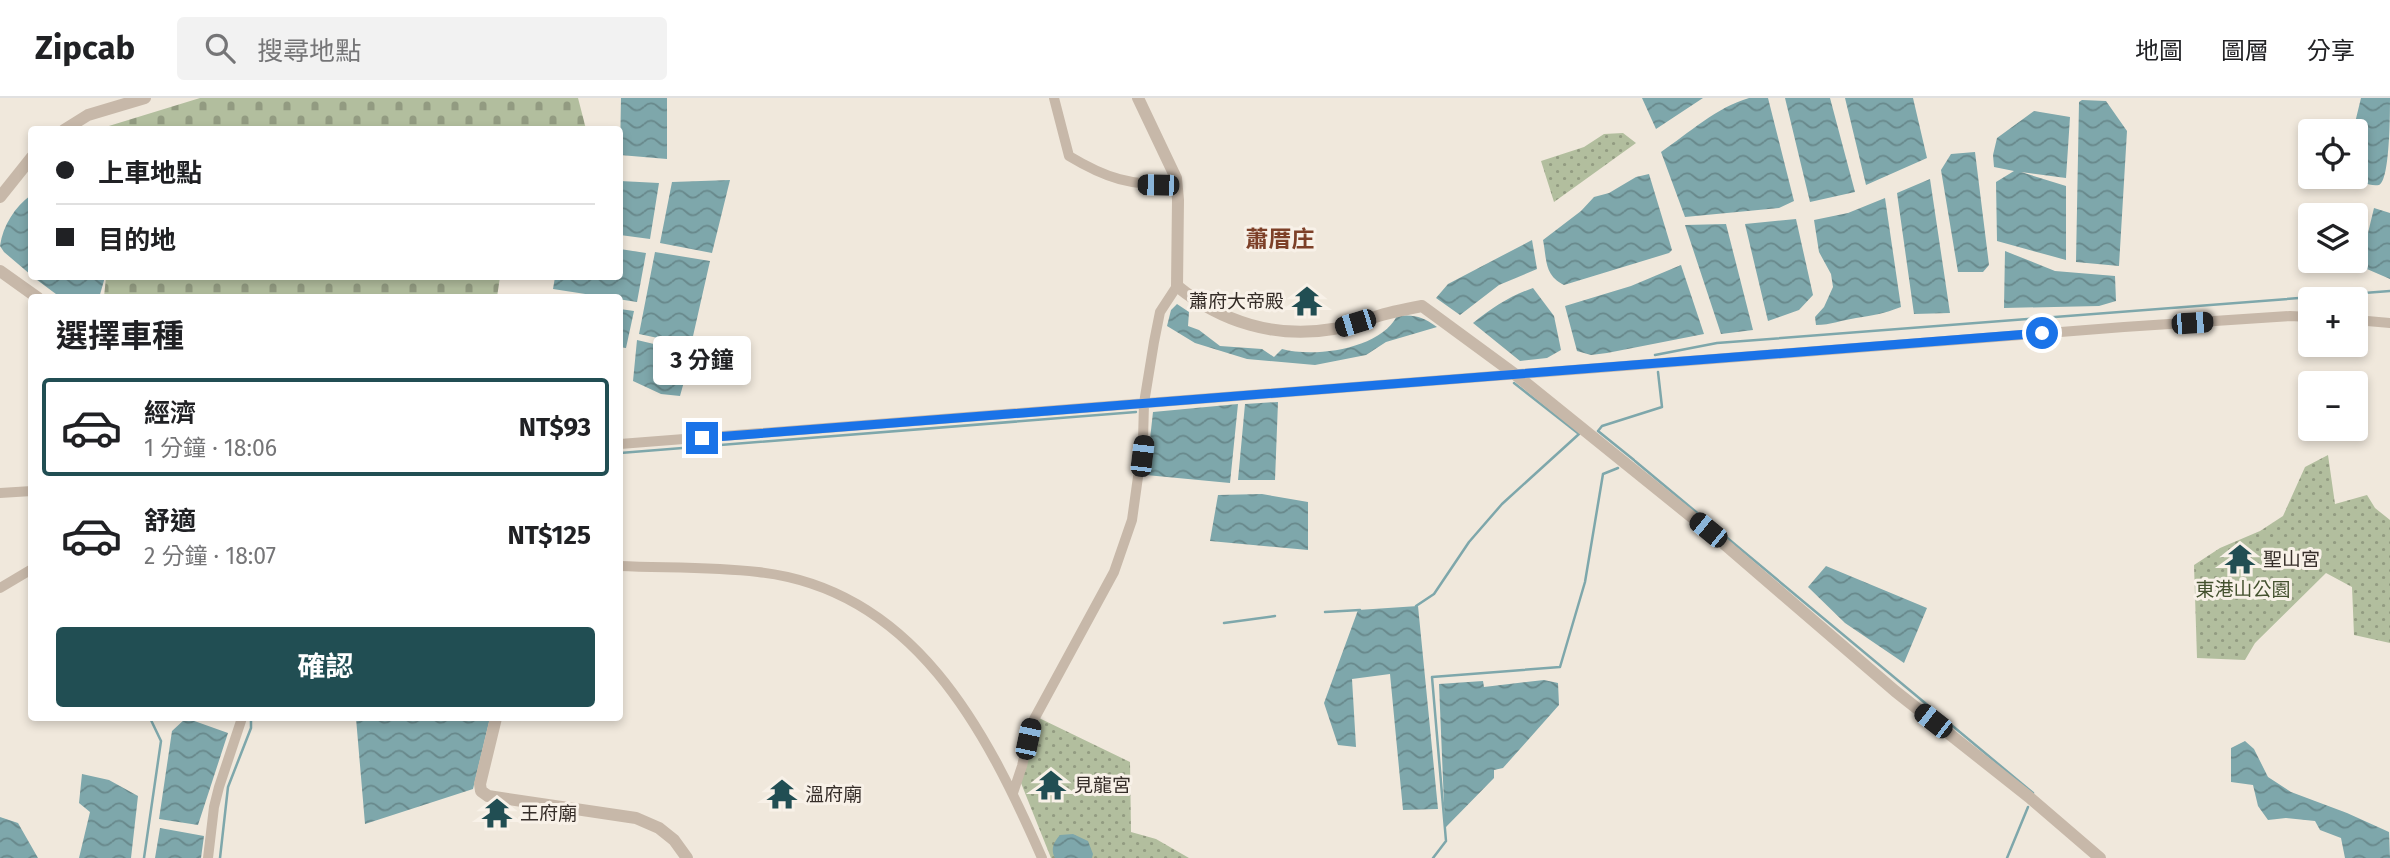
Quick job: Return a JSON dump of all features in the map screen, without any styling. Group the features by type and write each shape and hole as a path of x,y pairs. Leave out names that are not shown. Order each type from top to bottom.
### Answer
{"street":[{"path":"71,126 88,116 145,98"},
{"path":"1054,98 1069,156 1115,179 1141,185 1175,185"},
{"path":"1013,793 1032,723 1114,572 1132,520 1143,441 1144,403 1160,312 1177,286 1176,178 1139,98"},
{"path":"0,197 28,162"},
{"path":"0,271 32,294"},
{"path":"1177,286 1195,301 1227,318 1258,329 1292,332 1334,329 1422,306 1516,375 1697,521 1895,691 2029,797 2100,858"},
{"path":"623,444 2124,327 2298,317"},
{"path":"2368,321 2390,323"},
{"path":"0,493 28,491"},
{"path":"623,566 759,572 807,583 850,600 888,624 923,655 973,721 1013,793 1042,858"},
{"path":"0,588 28,571"},
{"path":"208,858 216,797 241,721"},
{"path":"495,721 480,784 481,791 488,796 636,818 659,828 674,840 687,858"}],"green space":[{"path":"200,98 578,98 585,126 109,126"},
{"path":"1623,133 1636,143 1554,202 1541,161 1584,147 1604,134"},
{"path":"106,280 500,280 497,294 104,294"},
{"name":"東港山公園","path":"2328,455 2335,504 2367,495 2375,508 2390,520 2390,643 2354,635 2352,587 2326,573 2255,643 2245,660 2197,658 2194,565 2220,548 2260,531 2283,516 2305,467"},
{"path":"1039,718 1130,762 1131,832 1156,839 1189,858 1051,858 1019,778"}],"water":[{"path":"621,98 667,98 667,159 623,155 623,126 621,126"},
{"path":"1642,98 1703,98 1656,129"},
{"path":"1749,98 1768,98 1794,201 1779,208 1685,217 1661,152 1714,114"},
{"path":"1785,98 1830,98 1855,192 1810,202"},
{"path":"1845,98 1913,98 1927,158 1866,185"},
{"path":"2361,98 2390,98 2387,160 2383,181 2379,185 2368,184 2368,119 2356,119"},
{"path":"2106,101 2127,131 2119,266 2076,262 2079,102"},
{"path":"2034,111 2070,117 2066,178 2021,172 2066,186 2066,260 1997,241 1996,182 2014,171 1994,167 1993,155 1997,138"},
{"path":"1975,152 1989,265 1983,272 1958,272 1941,170 1951,154"},
{"path":"1649,174 1672,250 1564,285 1553,277 1543,240 1581,211 1594,197 1609,193 1636,177"},
{"path":"1930,179 1950,313 1914,314 1897,193"},
{"path":"730,180 712,253 660,243 672,182"},
{"path":"623,181 659,183 650,239 623,235"},
{"path":"28,198 28,272 0,246 4,231 20,205"},
{"path":"1885,198 1901,307 1879,314 1816,325 1815,317 1824,307 1833,287 1831,274 1819,252 1814,220 1848,213"},
{"path":"2374,208 2390,213 2390,279 2368,269 2368,233"},
{"path":"1796,219 1813,295 1799,310 1768,321 1745,224"},
{"path":"1726,224 1753,330 1721,334 1685,225"},
{"path":"1532,240 1537,269 1499,285 1460,315 1436,298 1448,284"},
{"path":"623,249 646,253 637,302 623,300 623,294 585,294 553,289 554,280 623,280"},
{"path":"2005,251 2055,271 2115,276 2116,301 2099,306 2004,308"},
{"path":"655,252 710,261 691,345 639,334"},
{"path":"1681,265 1704,334 1607,353 1591,355 1577,351 1565,306 1631,286"},
{"path":"37,280 104,280 100,294 56,294"},
{"path":"1533,288 1554,316 1561,350 1547,358 1520,361 1473,323 1502,302"},
{"path":"1177,304 1189,312 1188,326 1199,330 1220,346 1262,349 1274,357 1282,349 1296,352 1328,351 1362,343 1389,327 1397,316 1418,317 1437,327 1386,342 1366,355 1315,365 1247,359 1195,343 1167,326 1171,310"},
{"path":"623,309 634,311 626,348 623,348"},
{"path":"637,340 692,353 680,396 661,394 633,381"},
{"path":"1278,402 1275,480 1238,480 1245,404"},
{"path":"1238,404 1230,483 1146,475 1153,412"},
{"path":"1262,494 1308,502 1308,550 1210,541 1218,495"},
{"path":"1826,566 1927,608 1904,663 1845,623 1808,587"},
{"path":"1418,606 1438,809 1403,810 1390,674 1352,679 1356,747 1338,745 1324,703 1358,610"},
{"path":"1544,680 1558,683 1559,705 1503,768 1494,770 1494,778 1445,828 1439,684 1483,681 1484,687"},
{"path":"183,721 194,721 228,733 198,825 159,819 172,731"},
{"path":"356,721 489,721 473,789 365,824"},
{"path":"2245,741 2254,749 2268,777 2291,792 2389,832 2390,858 2345,858 2341,838 2320,830 2315,821 2286,818 2268,820 2258,806 2253,785 2231,782 2231,748"},
{"path":"82,774 109,780 138,796 131,858 79,858 90,812 79,803"},
{"path":"0,817 18,823 38,858 0,858"},
{"path":"160,828 204,836 201,858 155,858"},
{"path":"1073,834 1088,841 1092,858 1055,858 1054,843 1060,835"}],"waterway":[{"path":"1655,355 1717,343 2390,291"},
{"path":"1634,460 1598,431 1602,426 1662,407 1658,372"},
{"path":"1416,606 1434,594 1469,542 1502,504 1579,434 1514,383"},
{"path":"623,453 1136,412"},
{"path":"1635,461 2033,793"},
{"path":"1433,858 1446,841 1432,677 1560,667 1585,582 1603,474 1618,468"},
{"path":"1325,612 1360,610"},
{"path":"1224,623 1275,616"},
{"path":"144,858 161,741 151,721"},
{"path":"220,858 228,787 251,728 251,721"},
{"path":"2007,858 2028,807"}],"place":[{"name":"蕭府大帝殿","path":"1307,301"},
{"name":"聖山宮","path":"2240,559"},
{"name":"見龍宮","path":"1051,785"},
{"name":"溫府廟","path":"782,794"},
{"name":"王府廟","path":"497,813"}],"district":[{"name":"蕭厝庄","path":"1280,239"}],"route":[{"path":"702,438 2042,333"}]}
